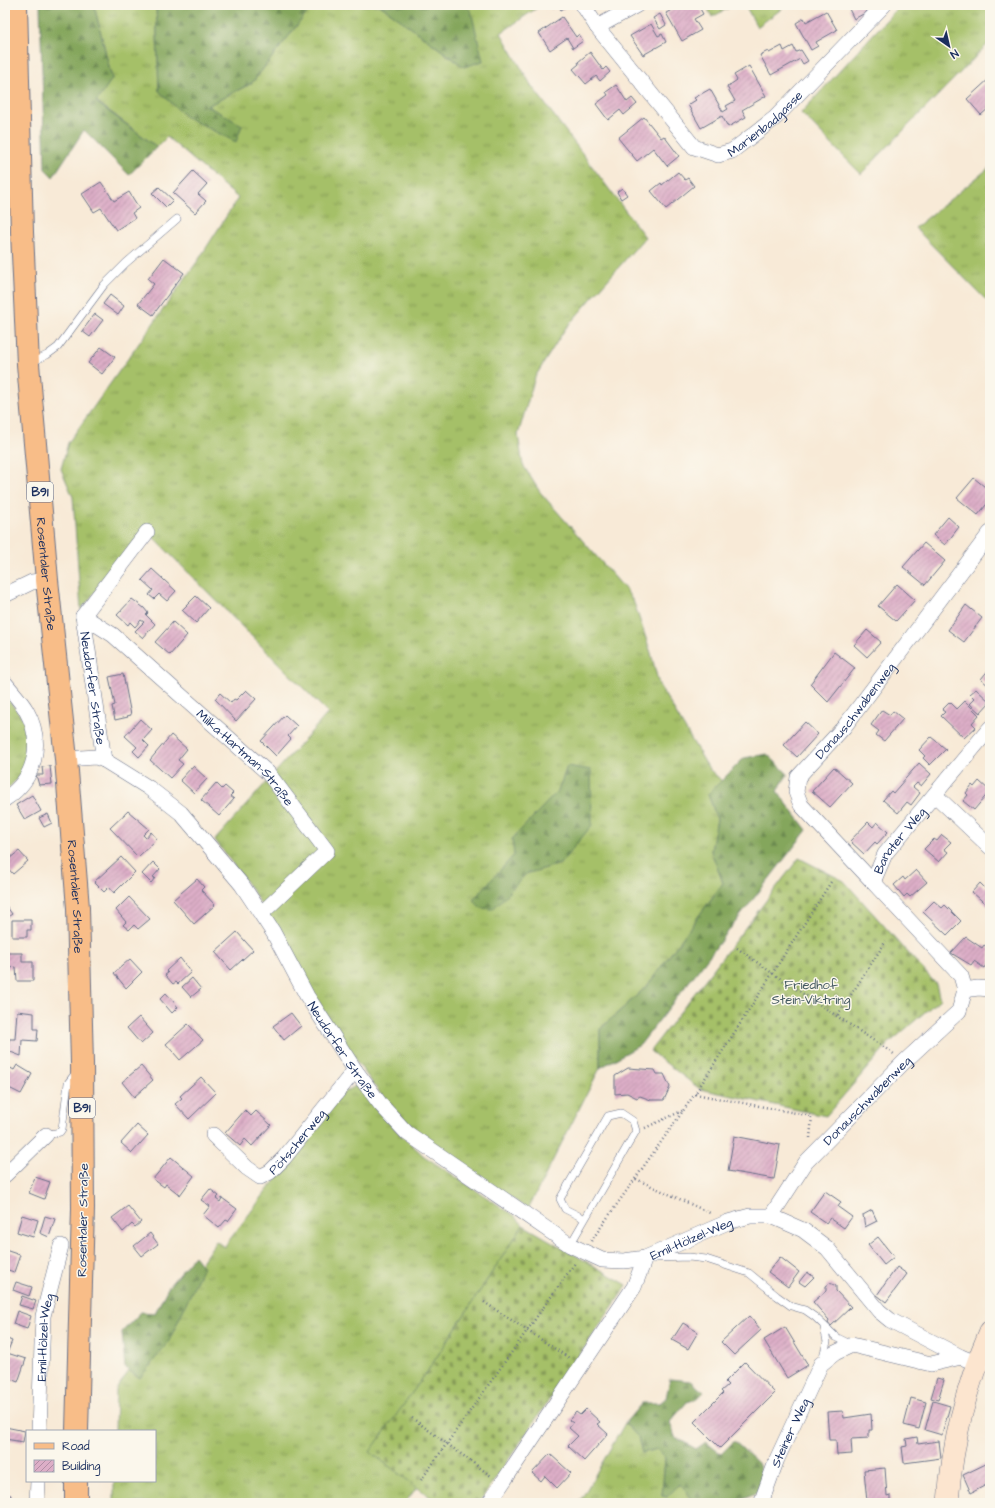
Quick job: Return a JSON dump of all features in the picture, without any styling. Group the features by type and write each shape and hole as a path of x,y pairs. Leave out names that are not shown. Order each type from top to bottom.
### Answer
{"main road":[{"name":"Rosentaler Straße","path":"16,5 22,232 28,364 47,580 66,759 78,908 82,1063 82,1208 78,1430"},
{"path":"948,1503 957,1428 976,1362 990,1331"},
{"path":"76,1482 76,1503"}],"street":[{"name":"Marienbadgasse","path":"583,5 597,27 694,147 705,153 718,156 732,151 775,118 884,5"},
{"path":"597,27 637,5"},
{"path":"83,616 147,532"},
{"name":"Donauschwabenweg","path":"873,882 800,805 796,792 798,777 844,727 990,533"},
{"path":"5,595 32,582 47,580"},
{"name":"Neudorfer Straße","path":"83,616 104,760"},
{"name":"Milka-Hartman-Straße","path":"83,616 113,635 268,773 327,851 262,913"},
{"path":"5,683 25,709 32,724 36,746 36,754 30,773 16,792 5,799"},
{"name":"Banater Weg","path":"965,990 961,976 873,882 885,854 990,728"},
{"name":"Neudorfer Straße","path":"66,759 96,757 104,760 149,788 181,813 242,885 262,913 306,996 355,1070 382,1105 407,1133 576,1249 602,1260 624,1261 645,1258"},
{"path":"935,795 990,847"},
{"path":"965,990 978,988 990,989"},
{"name":"Donauschwabenweg","path":"771,1216 806,1162 906,1061 959,1011 965,990"},
{"name":"Pötscherweg","path":"213,1135 247,1168 260,1177 270,1172 284,1158 355,1070"},
{"path":"5,1175 46,1135"},
{"name":"Emil-Hölzel-Weg","path":"489,1503 503,1485 634,1287 645,1258 728,1222 750,1216 771,1216 804,1230 827,1248 879,1311 890,1320 976,1362"},
{"name":"Emil-Hölzel-Weg","path":"39,1430 43,1316 61,1246"},
{"path":"852,1345 931,1364 976,1362"},
{"name":"Steiner Weg","path":"761,1503 777,1459 821,1364 834,1352 852,1345"},
{"path":"37,1503 38,1482"}],"lane":[{"path":"28,364 47,355 58,347 104,285 126,263 177,219"},
{"path":"46,1135 60,1132 62,1129 68,1083 82,1063"},
{"path":"576,1249 585,1219 636,1131 633,1121 621,1113 608,1116 560,1199 565,1209 585,1219"},
{"path":"645,1258 689,1257 706,1259 749,1273 777,1296 792,1306 805,1310 815,1317 836,1337 852,1345"},
{"name":"Steiner Weg","path":"821,1364 827,1342 824,1327"}],"path":[{"path":"421,1480 528,1331 576,1249 636,1179 684,1110 831,882"},
{"path":"838,1015 886,942"},
{"path":"737,948 772,973 906,1061"},
{"path":"694,1094 812,1116 806,1162"},
{"path":"636,1131 684,1110"},
{"path":"636,1179 728,1222"},
{"path":"484,1302 582,1365"},
{"path":"412,1418 503,1485"}],"green space":[{"path":"40,5 94,5 112,79 96,102 157,147 129,175 84,130 53,177 45,169"},
{"path":"94,5 156,5 159,91 242,125 207,106 252,83 313,5 380,5 464,67 471,11 465,5 541,5 501,33 531,85 645,237 565,329 535,377 518,435 523,465 540,492 626,590 634,603 651,653 659,685 709,769 722,781 708,794 717,819 711,851 723,883 647,986 600,1029 600,1068 528,1209 433,1147 390,1107 341,1040 252,890 215,840 328,713 145,529 81,610 73,497 61,469 68,443 199,259 238,198 167,137 157,147 96,101 112,79"},
{"path":"156,5 313,5 252,83 207,106 242,125 236,142 186,117 159,91"},
{"path":"380,5 465,5 471,11 483,61 464,67"},
{"path":"706,5 734,5 712,17"},
{"path":"745,5 787,5 757,27"},
{"path":"900,5 990,5 990,42 861,174 801,113"},
{"path":"990,167 990,304 915,228"},
{"path":"7,698 25,721 31,744 25,770 5,792 5,699"},
{"path":"767,754 788,774 777,791 807,830 640,1045 600,1068 600,1029 647,986 723,883 711,851 717,819 708,794 744,758"},
{"path":"567,766 591,770 592,825 560,864 526,874 493,909 481,908 473,900 514,855 512,839 558,791"},
{"name":"Friedhof Stein-Viktring","path":"799,858 844,881 936,984 940,999 888,1044 826,1116 700,1089 650,1051"},
{"path":"357,1085 398,1132 424,1156 515,1216 523,1225 429,1369 371,1452 417,1487 405,1503 114,1503 114,1482 156,1482 156,1430 115,1430 116,1390 216,1241 224,1247 340,1095"},
{"path":"523,1225 627,1285 479,1503 438,1503 370,1452 429,1369"},
{"path":"194,1256 203,1267 169,1341 140,1378 125,1368 122,1332 141,1312 155,1313 169,1286"},
{"path":"670,1379 690,1381 704,1392 697,1399 687,1402 670,1422 675,1437 696,1449 706,1442 721,1454 734,1441 758,1463 763,1477 757,1493 731,1503 694,1503 680,1484 667,1497 662,1496 665,1458 657,1449 642,1453 638,1437 625,1423 642,1403 660,1403 666,1398"},
{"path":"625,1423 638,1437 642,1453 657,1449 665,1458 662,1496 667,1497 680,1483 694,1503 579,1503"}],"building":[{"path":"551,5 558,5 553,8"},
{"path":"558,5 569,5 561,10"},
{"path":"681,5 698,5 703,14 694,19 701,30 682,41 666,13"},
{"path":"854,5 863,5 867,12 854,19 849,9"},
{"path":"826,11 837,30 816,42 818,46 811,50 796,23 804,18 806,22"},
{"path":"660,14 666,25 660,29 653,18"},
{"path":"562,17 576,37 579,34 583,41 573,48 567,38 550,50 539,33"},
{"path":"651,24 658,36 662,34 666,42 643,55 630,36"},
{"path":"782,46 784,51 793,46 796,52 801,50 808,61 803,64 800,59 771,75 760,55 768,51 769,53"},
{"path":"590,52 603,70 606,67 610,72 600,81 596,76 586,84 573,69 579,64 578,62"},
{"path":"749,66 766,96 742,110 746,117 728,127 722,116 701,128 688,105 696,100 694,98 710,89 723,112 728,109 726,106 735,101 727,87 737,80 734,75"},
{"path":"990,78 990,107 981,115 967,99"},
{"path":"616,85 627,102 632,98 637,104 624,115 620,110 608,120 596,104 608,95 606,92"},
{"path":"644,117 661,138 664,136 679,156 667,166 653,148 637,161 618,138"},
{"path":"193,171 207,184 198,194 206,201 195,213 173,193"},
{"path":"678,172 685,180 688,178 694,186 666,209 651,191 661,183 662,185"},
{"path":"101,182 114,201 129,192 139,208 132,213 135,218 116,230 101,208 94,212 82,194"},
{"path":"159,187 173,200 166,207 152,193"},
{"path":"622,188 627,195 621,199 617,192"},
{"path":"164,258 184,273 153,315 138,304 154,284 148,279"},
{"path":"110,295 124,306 118,315 103,304"},
{"path":"95,314 103,320 90,337 82,331"},
{"path":"101,347 115,357 102,374 88,363"},
{"path":"974,478 990,491 990,500 978,515 957,498"},
{"path":"948,517 959,527 945,545 933,535"},
{"path":"924,543 945,561 925,585 903,567"},
{"path":"152,569 176,591 167,601 159,594 154,599 149,595 153,590 142,580"},
{"path":"897,584 915,600 896,621 878,606"},
{"path":"196,596 209,608 196,623 182,610"},
{"path":"132,599 144,608 148,613 146,615 155,624 143,638 135,631 144,622 141,620 135,627 130,622 128,625 117,615"},
{"path":"966,605 982,618 964,642 948,630"},
{"path":"173,622 187,635 170,655 155,642"},
{"path":"867,630 881,642 867,657 854,645"},
{"path":"834,652 855,668 828,702 810,684"},
{"path":"990,668 990,687 981,679"},
{"path":"123,674 131,715 115,720 112,706 115,705 109,677"},
{"path":"976,689 990,702 980,713 970,704 975,699 970,694"},
{"path":"246,690 256,699 236,721 215,699 220,693 231,703"},
{"path":"965,701 979,715 972,723 976,727 964,738 941,716 945,712 942,710 950,702 957,709"},
{"path":"882,710 890,715 893,711 903,719 884,741 876,735 879,731 871,725"},
{"path":"285,715 297,726 288,736 291,739 276,756 261,741"},
{"path":"140,719 152,730 143,740 149,746 139,757 133,751 137,747 125,736"},
{"path":"805,722 818,734 797,757 784,745"},
{"path":"171,735 187,749 178,760 183,764 170,778 150,760"},
{"path":"931,737 946,749 930,765 923,758 925,756 919,750"},
{"path":"919,763 931,774 921,786 917,783 913,787 920,793 911,805 907,802 898,813 883,800 891,791 893,793"},
{"path":"50,766 52,784 39,785 36,775 43,775 42,767"},
{"path":"193,766 207,779 194,793 180,780"},
{"path":"834,767 852,783 830,807 812,791"},
{"path":"979,781 990,791 974,810 963,801 968,795 966,793 972,785 974,787"},
{"path":"216,783 222,789 225,786 233,793 230,796 234,799 219,816 201,800"},
{"path":"32,795 41,811 25,820 16,805"},
{"path":"128,811 149,829 143,835 146,838 151,832 157,839 138,857 110,828"},
{"path":"48,814 52,823 44,827 39,818"},
{"path":"868,822 873,827 877,822 888,832 877,844 875,842 864,854 850,841"},
{"path":"942,835 951,842 944,849 948,852 939,862 924,849 934,839 937,841"},
{"path":"19,851 28,861 13,874 5,865 5,862"},
{"path":"121,857 135,872 114,893 109,887 104,892 94,882"},
{"path":"153,862 160,869 153,877 155,878 151,883 142,874"},
{"path":"916,870 927,882 910,897 907,894 904,897 894,885 903,877 905,880"},
{"path":"197,879 204,887 201,890 215,905 194,924 173,900"},
{"path":"990,882 990,908 972,892 980,883 985,888"},
{"path":"129,897 150,919 138,929 134,925 129,930 123,925 126,922 116,910"},
{"path":"934,901 942,908 945,905 961,921 947,935 923,912"},
{"path":"5,904 12,914 5,919"},
{"path":"12,920 31,920 31,930 27,930 27,937 12,937"},
{"path":"237,932 253,950 231,970 215,952"},
{"path":"966,937 982,948 984,945 990,949 990,968 986,965 984,968 974,961 971,965 951,953"},
{"path":"5,953 22,953 22,962 33,962 33,981 17,981 16,967 5,969"},
{"path":"180,958 191,972 178,984 176,982 173,984 165,975 168,973 166,971"},
{"path":"130,959 142,972 126,988 114,973"},
{"path":"192,978 201,989 191,997 182,987"},
{"path":"166,993 178,1007 172,1013 160,999"},
{"path":"17,1011 34,1013 34,1029 38,1029 37,1041 22,1040 21,1056 8,1051 9,1039 15,1039"},
{"path":"291,1013 301,1026 284,1040 273,1026"},
{"path":"139,1017 153,1033 141,1044 127,1028"},
{"path":"188,1024 203,1040 180,1060 166,1044"},
{"path":"5,1065 14,1070 17,1065 32,1074 21,1094 5,1086"},
{"path":"141,1066 153,1080 134,1097 122,1082"},
{"path":"628,1068 655,1070 657,1074 664,1074 670,1087 664,1100 651,1100 640,1096 637,1098 627,1093 615,1094 615,1076"},
{"path":"201,1077 216,1093 189,1119 175,1104 182,1098 180,1096"},
{"path":"245,1110 251,1116 256,1111 271,1125 252,1146 245,1139 240,1146 225,1133"},
{"path":"137,1125 148,1135 132,1153 121,1143"},
{"path":"734,1136 780,1145 774,1179 728,1171"},
{"path":"171,1157 194,1176 180,1195 166,1184 164,1187 153,1179"},
{"path":"35,1177 50,1182 44,1199 29,1193"},
{"path":"210,1189 219,1196 216,1199 220,1202 222,1198 237,1209 228,1221 226,1220 219,1228 203,1215 210,1206 201,1200"},
{"path":"825,1191 841,1202 838,1207 852,1217 844,1228 830,1218 826,1223 810,1212"},
{"path":"128,1206 141,1222 135,1227 132,1224 123,1232 112,1218"},
{"path":"872,1210 877,1221 865,1227 863,1215"},
{"path":"22,1215 38,1220 33,1237 17,1232"},
{"path":"45,1216 55,1219 49,1237 40,1233"},
{"path":"150,1233 158,1244 142,1256 134,1246"},
{"path":"878,1237 894,1257 884,1265 868,1245"},
{"path":"5,1250 20,1255 14,1272 5,1269"},
{"path":"780,1257 799,1272 788,1287 768,1272"},
{"path":"897,1267 907,1274 886,1302 877,1295"},
{"path":"807,1272 814,1277 805,1286 799,1282"},
{"path":"16,1282 32,1287 29,1296 13,1290"},
{"path":"830,1283 836,1286 836,1291 851,1307 831,1326 828,1322 829,1320 813,1302 826,1291 826,1286"},
{"path":"22,1296 36,1301 33,1309 19,1305"},
{"path":"17,1311 31,1316 27,1329 13,1324"},
{"path":"749,1316 761,1330 734,1355 721,1342"},
{"path":"683,1323 698,1332 688,1349 672,1340"},
{"path":"785,1327 808,1365 787,1378 764,1340"},
{"path":"5,1338 12,1341 7,1353 26,1359 18,1382 5,1377"},
{"path":"745,1362 775,1393 720,1448 694,1422 723,1393 721,1391 728,1385 725,1382"},
{"path":"937,1378 944,1380 938,1400 931,1398"},
{"path":"911,1398 926,1402 919,1429 904,1425"},
{"path":"933,1401 950,1406 942,1435 925,1430"},
{"path":"586,1409 600,1422 597,1424 608,1434 584,1461 568,1446 578,1436 569,1428 573,1423 569,1420 576,1412 580,1415"},
{"path":"843,1411 844,1418 871,1414 872,1430 869,1430 869,1438 851,1439 852,1454 837,1455 836,1440 829,1440 827,1412"},
{"path":"5,1427 25,1431 23,1442 5,1439"},
{"path":"917,1437 918,1444 939,1441 941,1458 904,1463 902,1447 907,1446 906,1439"},
{"path":"550,1454 571,1473 557,1488 545,1476 541,1481 532,1473"},
{"path":"990,1462 990,1483 971,1493 963,1475"},
{"path":"885,1468 887,1496 890,1495 890,1503 863,1503 867,1502 864,1470"},
{"path":"5,1494 11,1495 9,1503 5,1503"}]}
